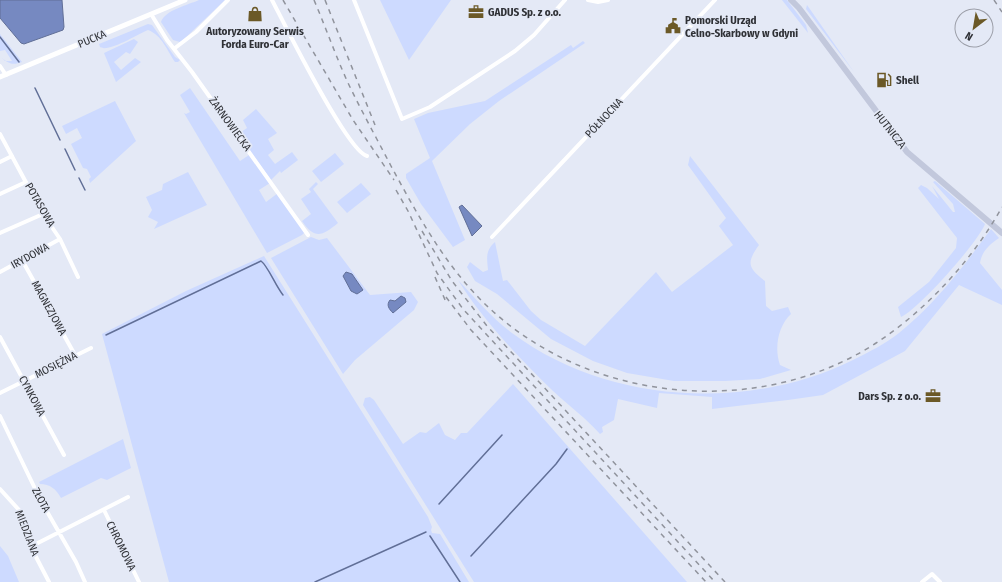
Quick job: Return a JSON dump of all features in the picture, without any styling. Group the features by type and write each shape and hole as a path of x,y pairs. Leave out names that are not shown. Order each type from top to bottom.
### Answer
{"main road":[{"name":"HUTNICZA","path":"791,0 799,8 907,152 1001,229"},
{"name":"HUTNICZA","path":"797,0 799,8"}],"street":[{"name":"PUCKA","path":"3,76 185,0"},
{"path":"175,48 196,32 228,0"},
{"path":"272,0 340,125 358,150 367,156"},
{"path":"354,0 402,119 430,107 515,51 534,35 565,0"},
{"path":"588,0 598,2 608,0"},
{"name":"PÓŁNOCNA","path":"492,237 716,0"},
{"name":"ŻARNOWIECKA","path":"151,14 308,235"},
{"path":"0,66 3,76"},
{"name":"POTASOWA","path":"0,134 43,214 60,239 78,277"},
{"path":"0,162 12,156"},
{"path":"0,194 26,182"},
{"path":"0,233 43,214"},
{"name":"IRYDOWA","path":"0,272 60,239"},
{"name":"MAGNEZJOWA","path":"22,260 75,355"},
{"name":"CYNKOWA","path":"0,337 64,455"},
{"name":"MOSIĘŻNA","path":"0,393 91,348"},
{"name":"ZŁOTA","path":"0,416 41,501 76,562 84,582"},
{"name":"MIEDZIANA","path":"0,489 20,511 32,546 49,582"},
{"name":"CHROMOWA","path":"32,546 128,497"},
{"name":"CHROMOWA","path":"104,510 139,582"},
{"path":"922,582 932,574 940,582"}],"shaded area":[{"path":"0,0 62,0 63,30 24,44 21,43 0,18"},
{"path":"199,0 225,0 183,40 180,42 173,40 161,22 163,18 172,11"},
{"path":"380,0 451,0 409,60"},
{"path":"782,0 787,0 806,25 808,33"},
{"path":"807,5 854,72 806,9"},
{"path":"148,24 152,25 175,57 180,60 178,62 175,62 161,40 153,32 148,30 116,45 104,48 100,47 99,44"},
{"path":"0,34 22,62 12,64 6,61 12,61 5,50 0,51"},
{"path":"134,39 138,42 130,54 126,52 114,62 121,70 135,58 141,62 116,82 104,53"},
{"path":"583,41 585,43 499,101 470,124 432,161 465,240 453,247 421,204 406,178 406,174 430,158 414,119 428,113 485,101 571,45 573,48"},
{"path":"190,88 240,161 249,155 270,183 259,190 266,202 278,193 305,232 302,235 267,253 184,113 186,114 190,112 180,95"},
{"path":"115,101 136,141 90,183 89,179 91,177 87,169 83,168 71,144 82,138 77,128 66,134 62,126"},
{"path":"256,109 277,133 268,139 274,150 268,155 275,164 292,152 298,160 281,173 280,171 271,180 238,134 247,128 243,120"},
{"path":"335,153 344,164 321,182 312,171"},
{"path":"690,156 759,245 752,256 751,265 752,269 765,281 766,306 772,311 788,307 791,314 780,331 777,352 780,365 791,370 760,379 725,381 674,381 627,373 593,361 551,339 497,294 475,281 467,267 470,262 483,272 488,270 488,252 495,242 503,281 507,280 531,311 541,320 585,346 656,272 672,292 733,245 719,226 726,218 688,165"},
{"path":"188,172 207,205 154,229 158,222 148,217 152,210 146,197 162,190 163,184"},
{"path":"935,181 985,224 972,245 947,274 920,302 901,317 898,307 929,282 956,248 957,238 918,188 921,185 927,188 939,199 932,186 953,212 955,212 953,204 933,182"},
{"path":"316,182 318,184 313,189 338,223 327,231 319,234 311,231 302,221 311,214 301,199 311,192 309,189"},
{"path":"361,183 371,194 347,213 337,202"},
{"path":"462,205 482,226 472,236 459,207"},
{"path":"991,229 999,238 986,249 982,255 980,263 1002,290 1002,305 959,285 905,351 823,395 712,409 712,397 659,393 657,408 618,399 614,420 602,427 603,432 600,434 527,366 489,323 458,280 512,333 550,357 591,374 634,386 679,393 724,393 769,388 812,377 853,360 883,344 899,333 925,310 960,271"},
{"path":"311,237 319,240 327,238 370,295 411,292 418,302 414,310 355,360 343,374 271,258"},
{"path":"264,256 428,517 432,527 432,533 440,534 469,582 169,582 102,334 186,291"},
{"path":"346,272 352,274 363,290 357,294 351,291 343,276"},
{"path":"401,296 405,298 406,302 393,313 388,307 388,304 390,300 395,301"},
{"path":"513,384 687,582 474,582 363,405 365,398 370,397 374,400 403,444 420,432 426,433 439,423 445,435 455,440 461,433 467,433"},
{"path":"123,439 131,468 107,480 101,478 61,498 52,488 47,485 40,484 39,482"},
{"path":"0,546 8,556 19,582 0,582"}],"waterway":[{"path":"0,37 19,62"},
{"path":"35,88 60,140"},
{"path":"65,149 75,170"},
{"path":"79,178 85,190"},
{"path":"106,335 261,261 264,263 283,295"},
{"path":"439,504 502,435"},
{"path":"471,556 556,464 567,449"},
{"path":"315,582 426,532"},
{"path":"430,536 460,582"}],"railway":[{"path":"283,0 353,120 394,180"},
{"path":"314,0 344,74 364,115 420,218 441,252 453,268 479,298 517,331 561,357 608,376 657,387 708,391 758,387 807,376 854,356 898,328 938,292 974,250 1002,207"},
{"path":"325,0 375,125"},
{"path":"994,0 1002,12"},
{"path":"396,190 408,211 437,273 463,309 715,582"},
{"path":"422,231 452,281 487,326 725,582"},
{"path":"435,277 446,302"},
{"path":"446,297 471,330 706,582"}],"place":[{"name":"GADUS Sp. z o.o.","path":"476,12"},
{"name":"Autoryzowany Serwis Forda Euro-Car","path":"255,14"},
{"name":"Pomorski Urząd Celno-Skarbowy w Gdyni","path":"673,26"},
{"name":"Shell","path":"884,80"},
{"name":"Dars Sp. z o.o.","path":"933,396"}]}
